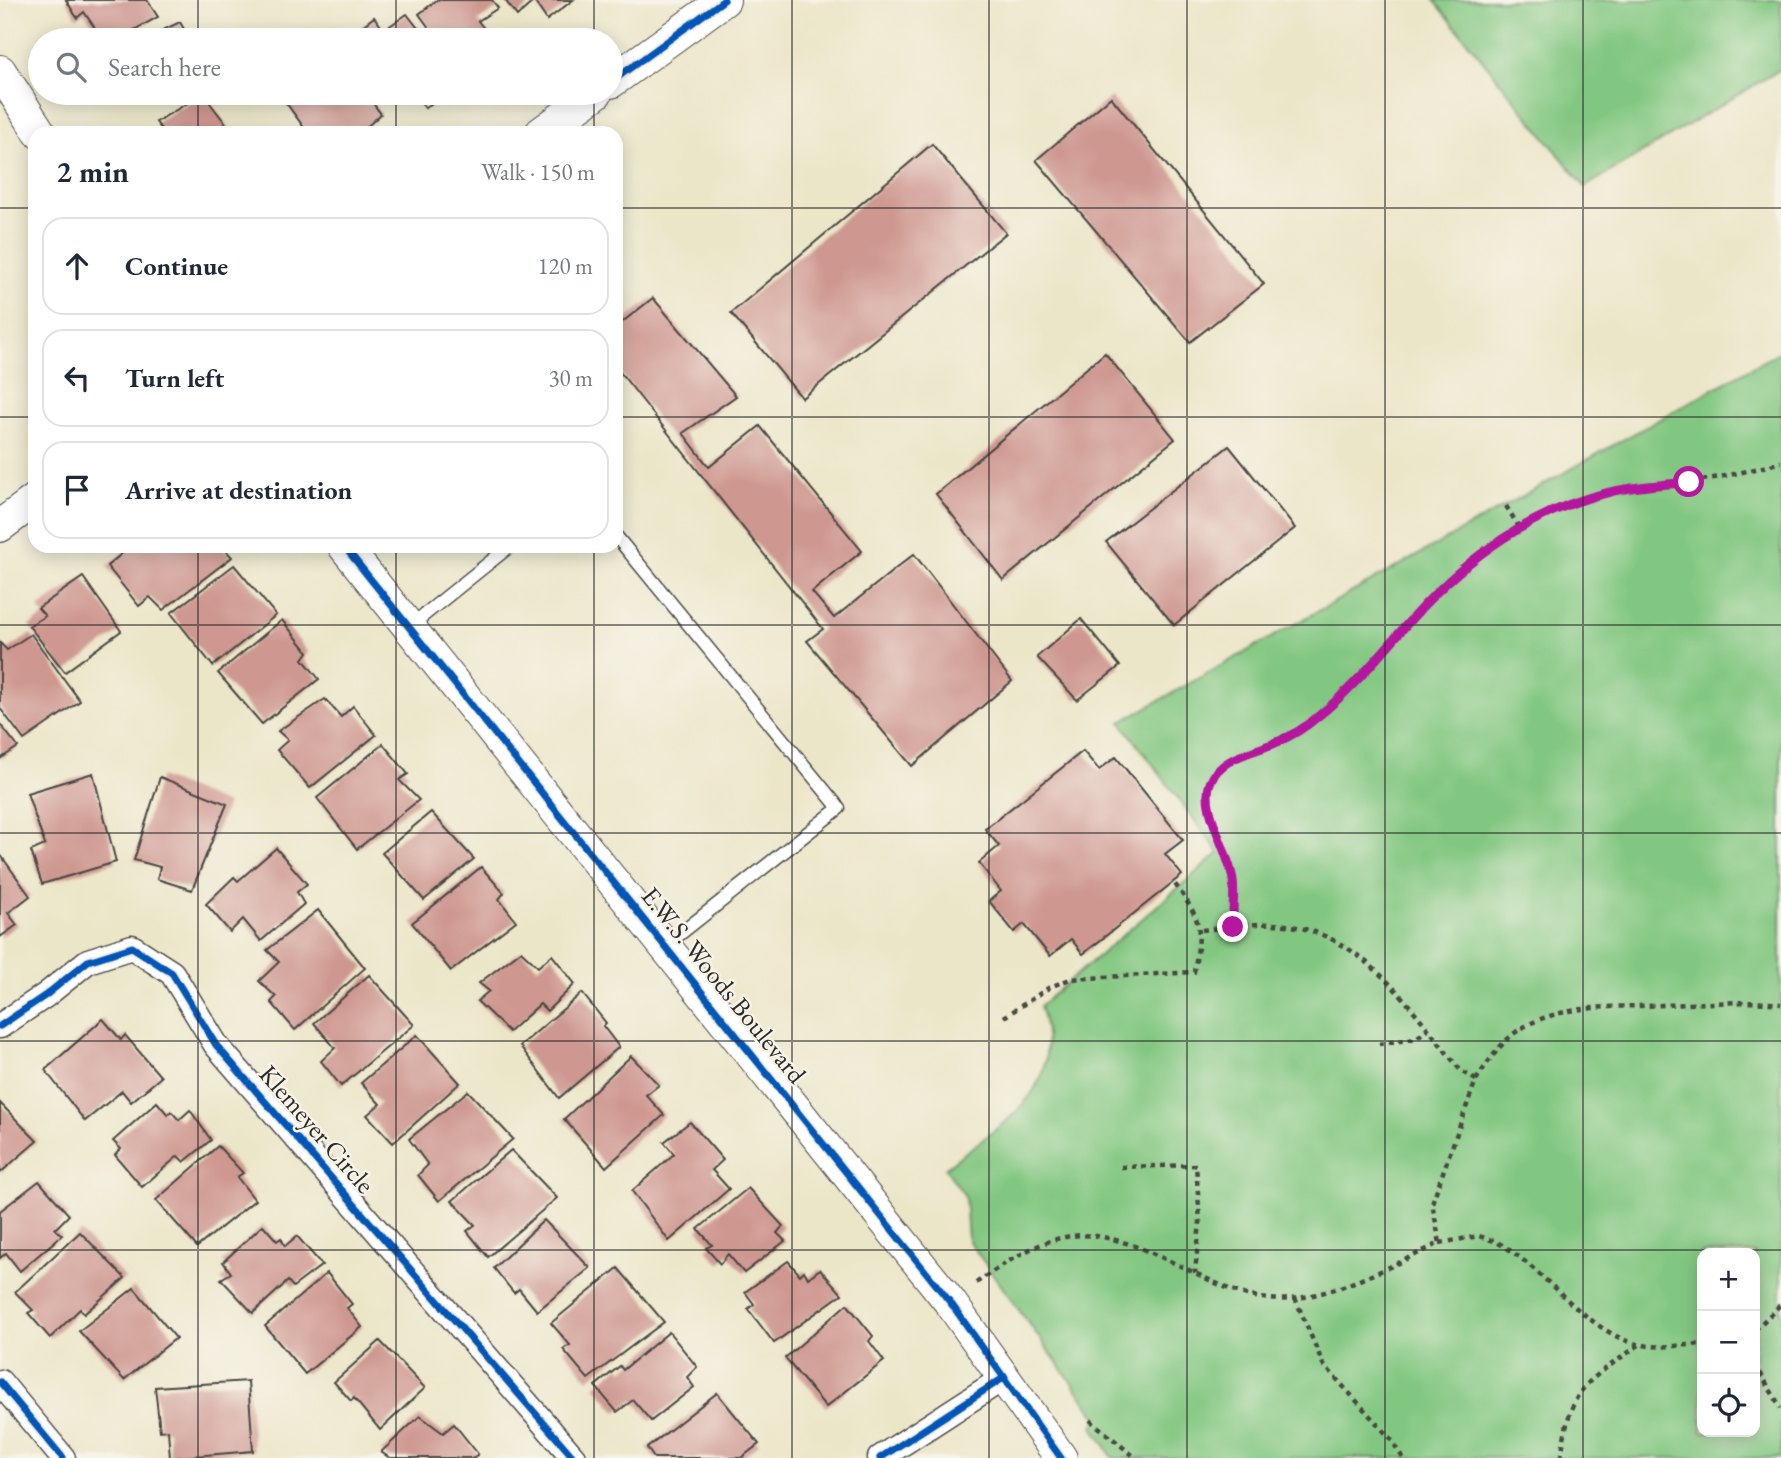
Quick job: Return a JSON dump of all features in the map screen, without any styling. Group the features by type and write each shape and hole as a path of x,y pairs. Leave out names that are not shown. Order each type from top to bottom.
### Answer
{"street":[{"path":"623,73 724,0"},
{"path":"0,71 35,126"},
{"path":"551,126 580,105"},
{"path":"0,526 28,505"},
{"name":"E.W.S. Woods Boulevard","path":"350,553 666,945 1005,1377 1061,1458"},
{"name":"Klemeyer Circle","path":"0,1026 46,995 88,961 132,947 172,973 216,1045 575,1458"},
{"path":"880,1458 1005,1377"},
{"path":"0,1382 63,1458"}],"lane":[{"path":"623,545 839,808 666,945"},
{"path":"409,628 501,553"}],"path":[{"path":"1233,927 1233,882 1221,837 1211,816 1208,798 1208,787 1214,773 1224,764 1278,742 1315,720 1366,673 1455,574 1519,527 1610,492 1729,475 1781,462"},
{"path":"1506,506 1519,527"},
{"path":"1004,1017 1050,987 1069,979 1194,972 1202,930 1196,913 1175,884"},
{"path":"1202,930 1256,923 1305,930 1333,938 1360,956 1398,992 1461,1071 1476,1080"},
{"path":"1440,1243 1432,1203 1476,1080 1494,1054 1520,1030 1549,1015 1602,1005 1754,1001 1781,1004"},
{"path":"1379,1044 1415,1039 1428,1029"},
{"path":"1121,1167 1196,1165 1200,1222 1195,1273"},
{"path":"988,1275 1035,1246 1057,1237 1087,1233 1115,1240 1246,1296 1294,1298 1361,1278 1440,1243 1479,1236 1497,1242 1610,1332 1640,1345 1697,1344"},
{"path":"1294,1298 1323,1364 1390,1437 1404,1458"},
{"path":"1760,1325 1781,1304"},
{"path":"1561,1458 1565,1424 1577,1393 1640,1345"},
{"path":"1760,1372 1781,1408"},
{"path":"1090,1420 1136,1458"}],"green space":[{"path":"1434,0 1781,0 1781,69 1585,187"},
{"path":"1781,351 1781,1458 1113,1458 1093,1427 1097,1417 968,1240 965,1196 945,1168 1008,1119 1025,1102 1038,1083 1045,1061 1046,1036 1040,1006 1219,853 1121,722"}],"building":[{"path":"66,0 147,0 158,17 138,28 95,28 84,12 77,18"},
{"path":"437,0 492,0 498,8 478,21 484,28 429,28 419,14"},
{"path":"505,0 573,0 547,20 534,1 517,16"},
{"path":"407,14 418,28 387,28"},
{"path":"374,17 382,28 360,28"},
{"path":"180,22 183,28 167,28"},
{"path":"1111,97 1264,284 1190,342 1036,160"},
{"path":"185,105 211,105 228,126 159,126 156,122"},
{"path":"288,105 374,105 381,114 368,126 303,126"},
{"path":"932,144 1006,233 802,398 731,313"},
{"path":"653,298 736,396 683,433 709,467 760,426 862,551 812,592 834,618 914,554 1012,681 912,766 807,641 823,629 623,376 623,322"},
{"path":"1105,353 1175,439 1003,580 936,494"},
{"path":"1229,446 1295,528 1174,625 1106,542"},
{"path":"123,553 228,553 232,557 163,610 150,597 139,606 107,566"},
{"path":"234,565 276,615 213,666 171,613"},
{"path":"83,577 121,631 65,672 29,626 45,616 38,608"},
{"path":"1081,619 1120,666 1077,700 1037,657"},
{"path":"282,620 308,652 303,659 319,679 262,724 218,673"},
{"path":"31,634 80,701 24,740 0,708 0,643 7,650"},
{"path":"325,699 341,717 353,706 376,735 310,788 277,750 288,740 278,731"},
{"path":"0,724 18,747 0,759"},
{"path":"383,744 408,774 399,780 419,800 357,849 317,798"},
{"path":"1083,751 1099,770 1116,757 1183,840 1165,854 1182,875 1083,954 1071,939 1050,956 1024,924 1014,932 989,901 1001,891 979,863 999,846 985,829"},
{"path":"93,773 116,862 42,884 31,851 45,845 27,793"},
{"path":"160,777 227,804 192,890 157,879 160,867 134,860"},
{"path":"431,812 474,859 424,900 382,853"},
{"path":"276,848 307,884 297,892 304,904 261,941 243,919 230,932 206,904 234,877 238,881"},
{"path":"0,854 30,896 8,913 17,925 0,937"},
{"path":"481,867 504,893 499,899 516,921 451,971 412,923"},
{"path":"318,910 365,968 295,1030 271,1002 276,997 259,981 279,962 267,950"},
{"path":"521,951 538,967 552,955 575,984 547,1011 540,1004 509,1032 477,1001 489,991 479,983"},
{"path":"369,975 414,1025 341,1086 321,1061 335,1048 314,1023"},
{"path":"582,993 606,1023 603,1026 619,1047 559,1098 520,1046"},
{"path":"103,1019 121,1040 125,1035 161,1077 131,1102 122,1091 85,1121 45,1070"},
{"path":"417,1035 460,1083 393,1143 367,1115 380,1104 361,1083"},
{"path":"631,1056 659,1085 646,1095 664,1115 606,1167 564,1119"},
{"path":"468,1091 513,1139 439,1201 418,1175 428,1165 409,1139"},
{"path":"157,1102 168,1115 171,1111 179,1120 190,1110 211,1140 184,1162 178,1156 142,1187 115,1155 121,1149 113,1141"},
{"path":"0,1103 37,1141 0,1173"},
{"path":"690,1122 723,1160 712,1170 729,1189 669,1241 632,1191 674,1154 664,1142"},
{"path":"218,1146 243,1173 237,1177 255,1200 197,1247 156,1200"},
{"path":"511,1150 557,1198 488,1257 467,1231 475,1225 452,1201"},
{"path":"39,1181 69,1215 55,1229 62,1235 20,1271 6,1253 0,1258 0,1211"},
{"path":"748,1188 783,1226 777,1233 785,1241 744,1273 728,1254 720,1264 706,1248 712,1245 698,1229"},
{"path":"544,1220 590,1268 537,1311 519,1289 514,1293 494,1268"},
{"path":"263,1225 277,1241 281,1238 285,1246 297,1236 322,1265 293,1287 288,1281 253,1313 221,1279 231,1273 223,1262"},
{"path":"80,1232 125,1278 84,1314 80,1309 50,1338 28,1313 33,1310 15,1292"},
{"path":"788,1261 800,1275 804,1271 808,1278 820,1269 842,1294 774,1343 748,1309 754,1304 745,1292"},
{"path":"618,1268 664,1322 588,1379 563,1349 570,1345 551,1323"},
{"path":"327,1273 352,1304 347,1308 362,1327 305,1374 265,1326"},
{"path":"134,1288 176,1338 124,1380 79,1331"},
{"path":"847,1304 873,1336 869,1341 884,1361 826,1407 785,1358"},
{"path":"669,1332 697,1367 687,1377 694,1387 651,1421 633,1400 617,1412 595,1386 620,1366 623,1370"},
{"path":"380,1341 425,1388 380,1430 354,1398 351,1401 334,1382"},
{"path":"248,1381 253,1451 170,1458 168,1430 160,1431 155,1387"},
{"path":"717,1393 759,1444 741,1458 654,1458 647,1448"},
{"path":"420,1416 443,1433 454,1424 478,1454 473,1458 390,1458 381,1452"}],"cycle path":[{"path":"623,73 724,0"},
{"path":"350,553 950,1302 1061,1458"},
{"path":"0,1026 46,995 88,961 132,947 172,973 216,1045 574,1458"},
{"path":"880,1458 1005,1377"},
{"path":"0,1382 63,1458"}],"route":[{"path":"1233,927 1233,882 1229,861 1211,816 1208,798 1208,787 1214,773 1224,764 1278,742 1315,720 1366,673 1416,614 1455,574 1519,527 1610,492 1689,482"}]}
